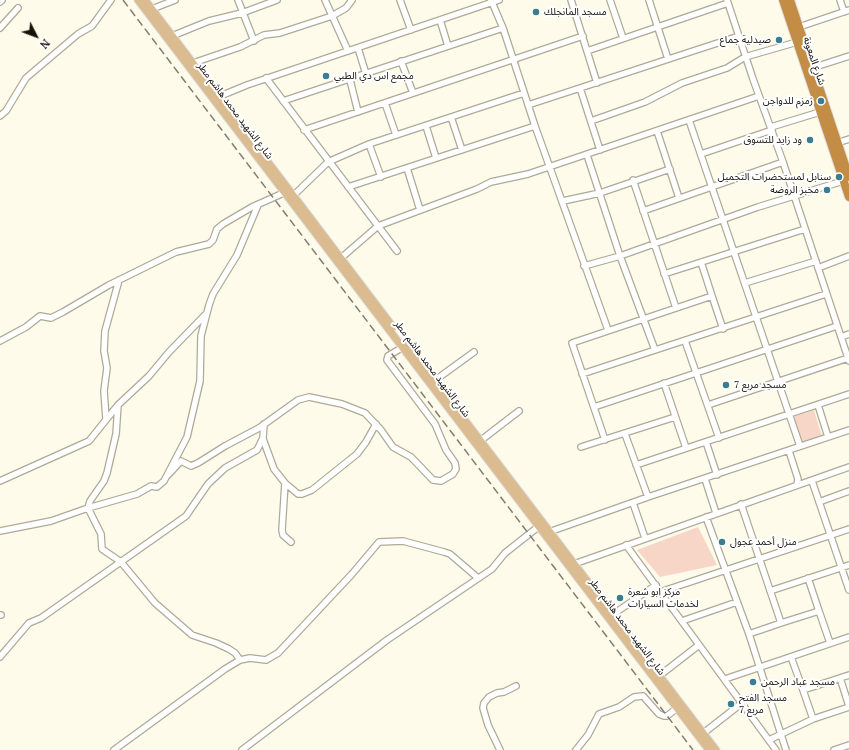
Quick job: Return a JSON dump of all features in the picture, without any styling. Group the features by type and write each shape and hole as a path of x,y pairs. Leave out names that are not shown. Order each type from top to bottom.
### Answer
{"highway":[{"name":"شارع المعونة","path":"783,0 820,112 846,179"},
{"name":"شارع المعونة","path":"790,0 838,143 849,197"}],"main road":[{"name":"شارع الشهيد محمد هاشم مطر","path":"138,0 290,192 403,347 538,527 677,708 716,750"},
{"name":"شارع الشهيد محمد هاشم مطر","path":"145,0 659,676 701,735 709,750"}],"street":[{"path":"0,116 6,112 26,78 78,34 92,26 111,0"},
{"path":"152,9 175,0"},
{"path":"238,0 254,41"},
{"path":"172,36 209,21 277,0"},
{"path":"325,0 348,51"},
{"path":"193,63 264,36 280,33 332,16 346,8 352,0"},
{"path":"400,0 411,30"},
{"path":"218,97 266,78 411,30 492,1 499,0"},
{"path":"571,0 597,83"},
{"path":"610,0 623,38"},
{"path":"649,0 668,59"},
{"path":"799,27 847,11 840,0"},
{"path":"492,1 503,28 535,126 608,330"},
{"path":"587,51 728,2 745,57 795,195 848,359 708,405"},
{"path":"0,28 18,8"},
{"path":"440,20 448,46"},
{"path":"283,101 503,28"},
{"path":"304,130 583,36"},
{"path":"528,105 739,36"},
{"path":"591,121 644,102 682,83 727,68 745,57 797,42"},
{"path":"358,48 366,74"},
{"path":"812,68 849,56"},
{"path":"402,61 413,93"},
{"path":"266,78 328,162 397,251"},
{"path":"350,80 358,112"},
{"path":"580,88 600,150"},
{"path":"0,341 26,327 40,316 51,318 119,280 181,250 209,244 214,240 217,229 223,224 258,205 290,192 328,162 369,144 524,93"},
{"path":"341,258 378,226 477,189 491,182 517,177 759,96"},
{"path":"385,102 396,135"},
{"path":"701,154 820,112"},
{"path":"451,117 462,150"},
{"path":"689,120 800,446"},
{"path":"426,126 436,158"},
{"path":"348,187 535,126"},
{"path":"657,131 679,198"},
{"path":"838,143 849,139"},
{"path":"369,144 381,177"},
{"path":"586,154 620,256 655,350"},
{"path":"644,211 783,162"},
{"path":"407,168 420,210"},
{"path":"563,201 600,193 634,180 670,169"},
{"path":"584,266 620,256 723,219 846,179"},
{"path":"634,180 676,308"},
{"path":"168,474 187,437 201,371 201,336 206,314 213,294 237,255 258,205"},
{"path":"664,274 805,229"},
{"path":"818,268 849,256"},
{"path":"745,283 816,261"},
{"path":"701,262 723,328"},
{"path":"106,419 104,391 107,368 104,352 105,337 119,280"},
{"path":"582,374 826,294"},
{"path":"605,440 572,343 712,296"},
{"path":"0,481 58,454 85,445 118,405 149,376 169,352 206,314"},
{"path":"594,407 837,326"},
{"path":"841,336 849,334"},
{"path":"685,341 719,438"},
{"path":"0,531 51,520 137,494 151,486 157,488 181,461 191,466 264,424 298,400 309,397 334,401 356,409 376,424 393,447 411,457 433,480 441,481 454,471 455,463 446,450 435,424 387,360 388,356 403,347"},
{"path":"434,380 474,352"},
{"path":"664,383 686,448"},
{"path":"636,465 849,394"},
{"path":"118,405 116,434 108,469 104,481 90,501 88,508 101,534 102,549 121,562 155,603 192,635 229,649 235,653 240,660"},
{"path":"818,405 828,437"},
{"path":"480,441 519,411"},
{"path":"580,447 676,417"},
{"path":"0,657 29,623 41,618 182,520 208,484 229,465 257,450 263,438 264,424"},
{"path":"263,438 274,470 285,483 298,494 312,490 357,454 376,424"},
{"path":"549,532 648,497 849,430"},
{"path":"625,434 648,497"},
{"path":"706,442 717,475"},
{"path":"789,450 798,479 797,485"},
{"path":"574,564 706,516 849,467"},
{"path":"705,479 716,513"},
{"path":"812,480 849,590"},
{"path":"285,483 282,530 283,534 291,542"},
{"path":"819,502 849,491"},
{"path":"633,503 645,538"},
{"path":"741,504 781,623"},
{"path":"706,516 749,634 786,750"},
{"path":"242,750 387,640 492,569 505,552 538,527"},
{"path":"660,592 849,529"},
{"path":"114,750 225,669 240,660 250,658 266,660 278,653 352,574 379,542 403,541 450,554 478,578"},
{"path":"626,545 776,750"},
{"path":"770,590 849,565"},
{"path":"808,578 830,643"},
{"path":"612,615 656,585"},
{"path":"682,621 737,602"},
{"path":"749,634 819,611"},
{"path":"725,679 849,637"},
{"path":"659,676 699,645"},
{"path":"791,657 813,719"},
{"path":"803,690 849,675"},
{"path":"769,740 813,719 849,706 840,678"},
{"path":"500,750 488,725 483,708 484,703 489,697 516,686"},
{"path":"576,750 588,735 599,714 620,707 634,697 643,696 661,716 667,716 677,708"},
{"path":"701,735 742,703"},
{"path":"834,750 849,745"}],"shaded area":[{"path":"814,410 822,437 802,444 793,417"},
{"path":"698,527 717,565 660,577 637,550"}],"railway":[{"path":"123,0 693,750"}],"place":[{"name":"مسجد المانجلك","path":"536,12"},
{"name":"صيدلية جماع","path":"779,40"},
{"name":"مجمع اس دي الطبي","path":"326,76"},
{"name":"زمزم للدواجن","path":"821,101"},
{"name":"ود زايد للتسوق","path":"810,140"},
{"name":"سنابل لمستحضرات التجميل","path":"839,177"},
{"name":"مخبز الروضة","path":"827,190"},
{"name":"مسجد مربع 7","path":"726,385"},
{"name":"منزل أحمد عجول","path":"722,542"},
{"name":"مركز ابو شعرة لخدمات السيارات","path":"620,598"},
{"name":"مسجد عباد الرحمن","path":"753,682"},
{"name":"مسجد الفتح مربع 7","path":"731,704"}]}
